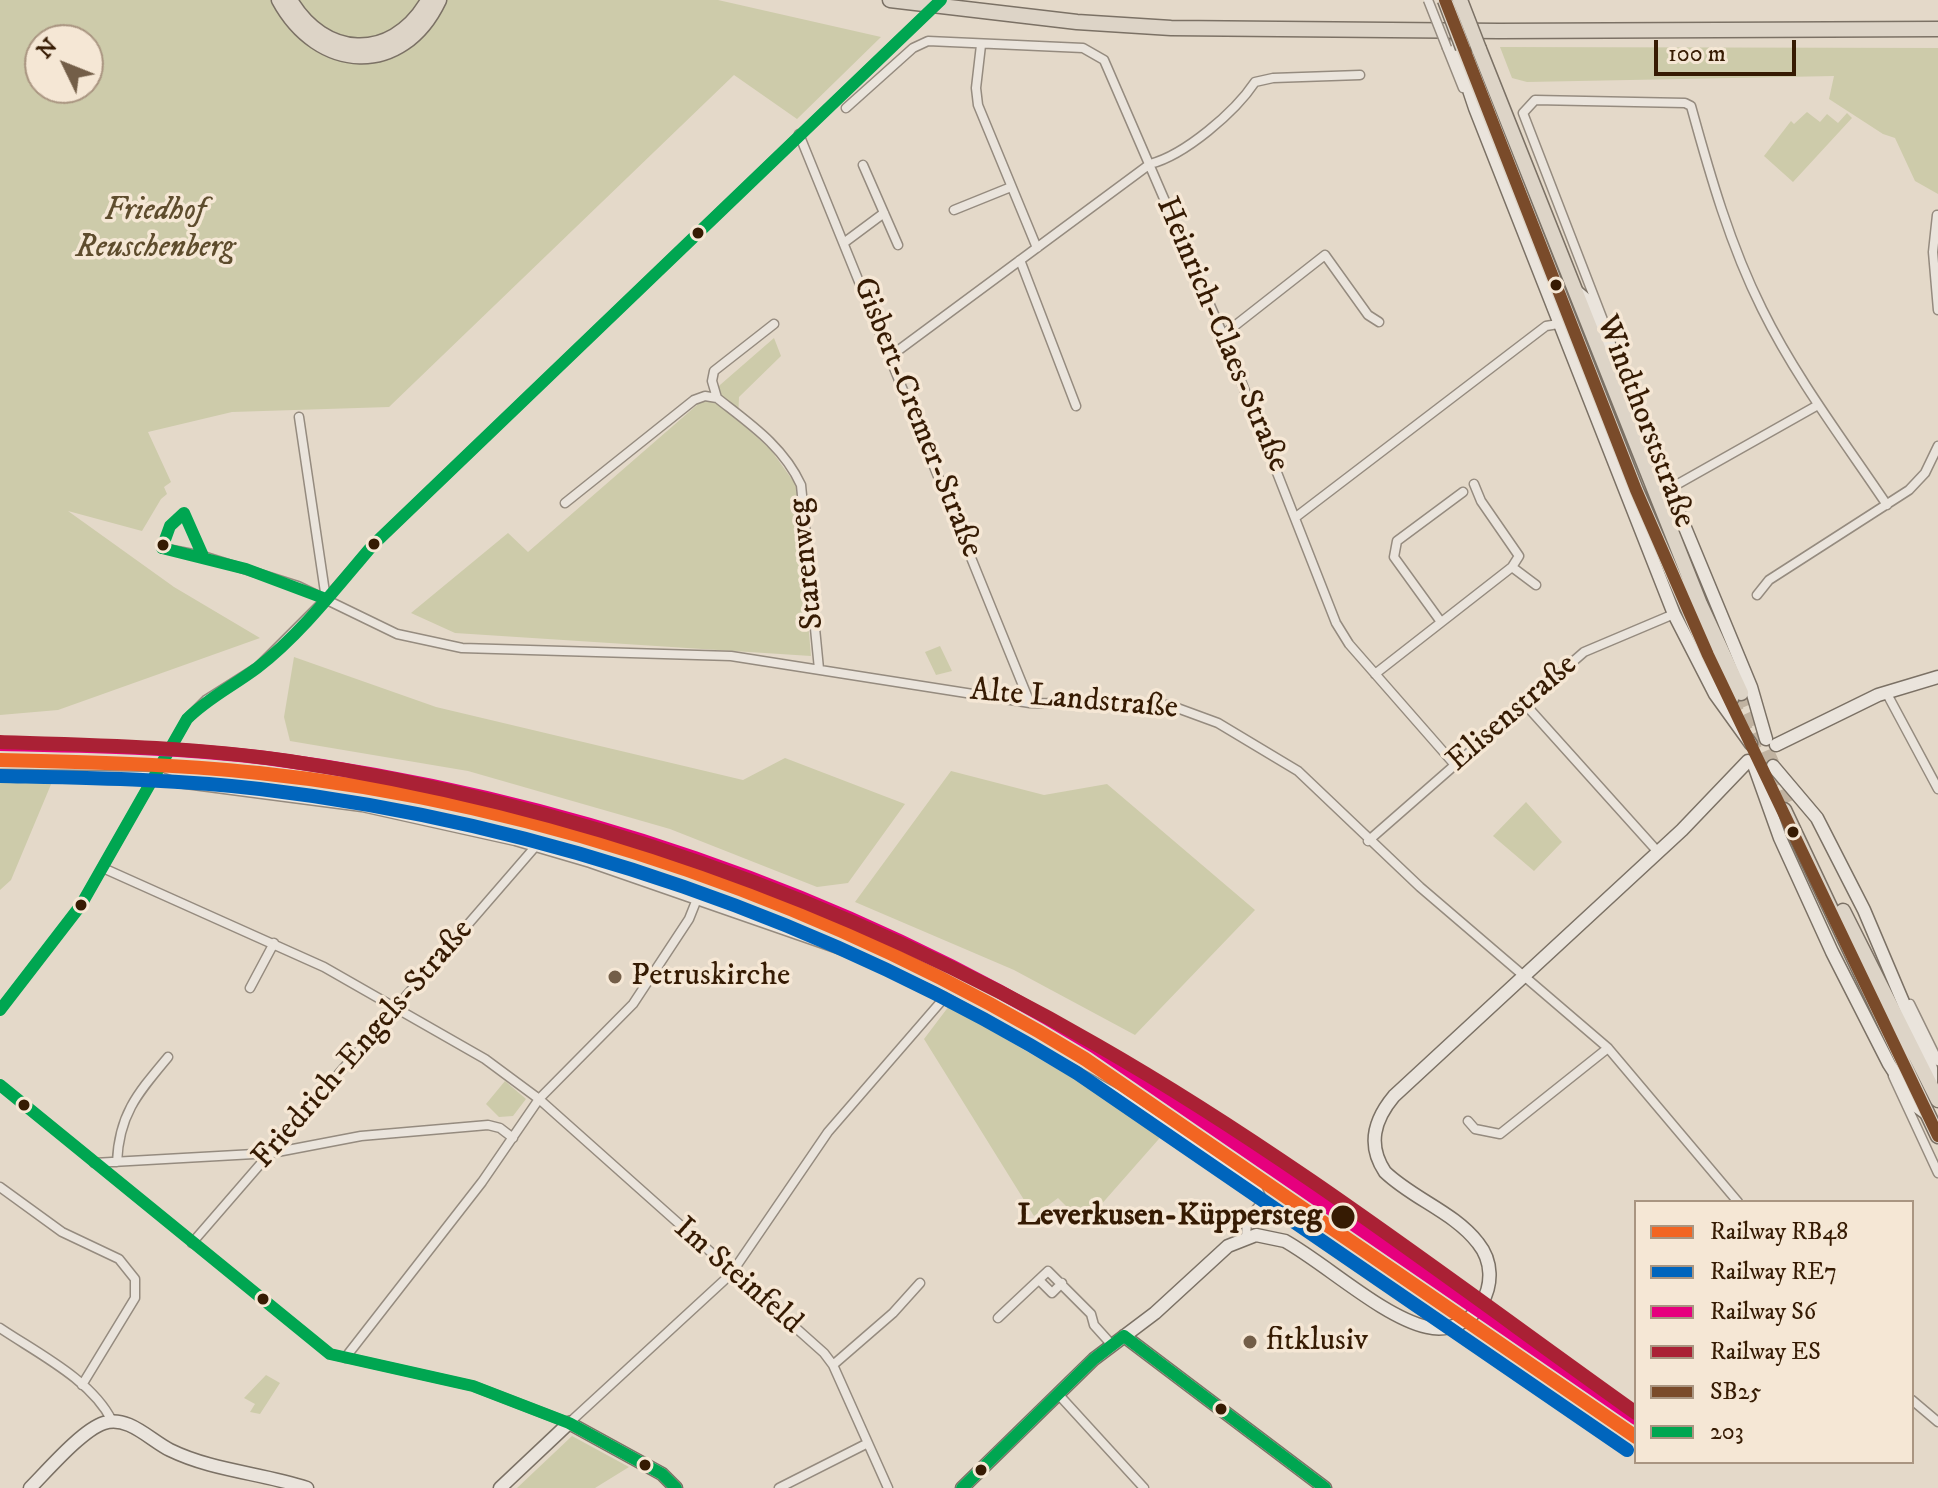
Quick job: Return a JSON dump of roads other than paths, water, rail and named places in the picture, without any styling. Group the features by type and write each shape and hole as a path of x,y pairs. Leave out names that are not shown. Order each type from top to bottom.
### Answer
{"highway":[{"path":"279,0 302,33 320,47 342,56 366,57 388,52 408,41 425,24 439,0"},
{"path":"290,0 300,17 325,38 344,45 366,46 383,42 403,31 418,18 428,0"},
{"path":"890,0 1077,22 1171,28 1499,31 1938,29"},
{"path":"1445,0 1456,45 1636,490 1708,655 1736,696 1460,0"},
{"path":"1938,1100 1788,808 1938,1136"}],"main road":[{"path":"1456,45 1475,108 1674,614 1715,694 1751,744 1751,764 1789,860 1889,1064 1916,1106 1928,1115"},
{"path":"1575,289 1590,303 1609,344"},
{"name":"Windthorststraße","path":"1609,344 1771,742"},
{"path":"1751,744 1771,742 1886,692 1938,677"},
{"path":"1751,764 1765,770 1773,766 1778,757 1771,742"},
{"path":"962,1488 1112,1345 1155,1313 1221,1252 1246,1238 1265,1235 1285,1241 1402,1317 1428,1327 1451,1326 1469,1318 1484,1302 1489,1286 1488,1262 1478,1242 1456,1223 1388,1176 1378,1161 1374,1136 1379,1114 1394,1096 1751,764"},
{"path":"1773,766 1817,818 1864,910 1931,1068 1931,1085"},
{"path":"1124,1336 1325,1488"},
{"path":"30,1488 93,1428 112,1421 132,1426 166,1448 193,1459 307,1488"},
{"path":"500,1488 569,1423 662,1474 676,1488"}],"street":[{"path":"0,1010 81,905 187,719 206,700 258,667 326,599 372,546 941,0"},
{"path":"1428,0 1456,45"},
{"name":"Heinrich-Claes-Straße","path":"846,108 913,48 928,41 1083,48 1094,52 1111,71 1223,335 1336,623 1375,674 1455,765"},
{"path":"981,45 976,88 978,105 1037,248"},
{"path":"892,355 1150,164 1166,160 1226,115 1243,100 1255,82 1273,78 1360,75"},
{"name":"Windthorststraße","path":"1609,344 1596,296 1523,113 1525,106 1535,100 1691,106 1739,259 1772,329 1818,405"},
{"name":"Gisbert-Cremer-Straße","path":"799,134 892,355 1030,703"},
{"name":"Gisbert-Cremer-Straße","path":"863,165 898,245"},
{"path":"954,210 1011,187"},
{"path":"845,242 884,213"},
{"path":"1937,215 1933,252 1938,310"},
{"path":"1223,335 1325,255 1368,315 1379,322"},
{"path":"1020,260 1076,406"},
{"path":"565,503 694,400 717,398 712,381 714,371 774,324"},
{"path":"1296,517 1546,326 1558,324"},
{"name":"Starenweg","path":"717,398 773,444 792,465 801,485 819,669"},
{"path":"1669,489 1818,405 1887,505"},
{"path":"299,417 326,599"},
{"path":"1757,595 1769,580 1909,490 1925,473 1938,446"},
{"path":"1474,484 1516,563 1536,585"},
{"path":"1441,622 1394,557 1393,549 1397,541 1463,492"},
{"name":"Alte Landstraße","path":"162,548 203,556 298,586 397,634 462,648 731,656 1030,703 1169,705 1186,709 1274,753 1309,781 1368,841 1608,1048 1736,1200"},
{"path":"1375,674 1516,563"},
{"name":"Elisenstraße","path":"1368,841 1584,652 1674,614"},
{"path":"1886,692 1938,789"},
{"path":"1524,703 1658,852"},
{"path":"0,774 161,777 178,783 409,816 535,847 697,899 858,956 945,997 1117,1094 1257,1188 1263,1201 1247,1220 1246,1238"},
{"name":"Friedrich-Engels-Straße","path":"192,1243 535,847"},
{"name":"Im Steinfeld","path":"103,868 274,943 397,1008 485,1059 539,1099 833,1365 888,1488"},
{"path":"345,1358 513,1138 539,1099 633,1004 689,919 697,899"},
{"path":"250,988 274,943"},
{"path":"1890,971 1897,978 1938,1061"},
{"path":"0,1085 330,1354 473,1386 569,1423 731,1274 828,1132 945,997"},
{"path":"1468,1121 1475,1129 1500,1134 1608,1048"},
{"path":"117,1162 118,1139 131,1101 168,1057"},
{"path":"1889,1064 1903,1103 1938,1173"},
{"path":"94,1163 272,1153 361,1136 474,1126 500,1128 513,1138"},
{"path":"0,1187 62,1232 119,1259 135,1279 135,1298 82,1385"},
{"path":"998,1318 1048,1271 1091,1314 1094,1325 1112,1345"},
{"path":"833,1365 893,1313 920,1283"},
{"path":"0,1328 82,1385 106,1408 112,1421"},
{"path":"1059,1395 1144,1488"},
{"path":"1914,1402 1938,1422"},
{"path":"779,1488 866,1444"}],"tunnel":[{"path":"1741,693 1792,807"},
{"path":"1731,699 1784,810"}],"rail line":[{"name":"ES","path":"0,742 217,753 289,761 396,780 501,803 604,832 706,865 807,903 906,946 1002,993 1167,1087 1371,1222 1634,1412"},
{"name":"S6","path":"0,744 200,751 375,775 483,797 590,825 695,858 798,897 899,941 998,991 1094,1046 1634,1417"},
{"name":"RB48","path":"0,760 194,767 368,788 476,809 583,837 688,870 792,910 893,954 990,1004 1085,1059 1634,1436"},
{"name":"RE7","path":"0,776 195,783 367,805 474,826 580,854 684,887 786,925 886,969 983,1019 1077,1073 1627,1450"}],"place":[{"name":"Petruskirche","path":"615,977"},
{"name":"Leverkusen-Küppersteg","path":"1343,1217"},
{"name":"fitklusiv","path":"1250,1342"}],"park label":[{"name":"Friedhof Reuschenberg","path":"155,230"}]}
